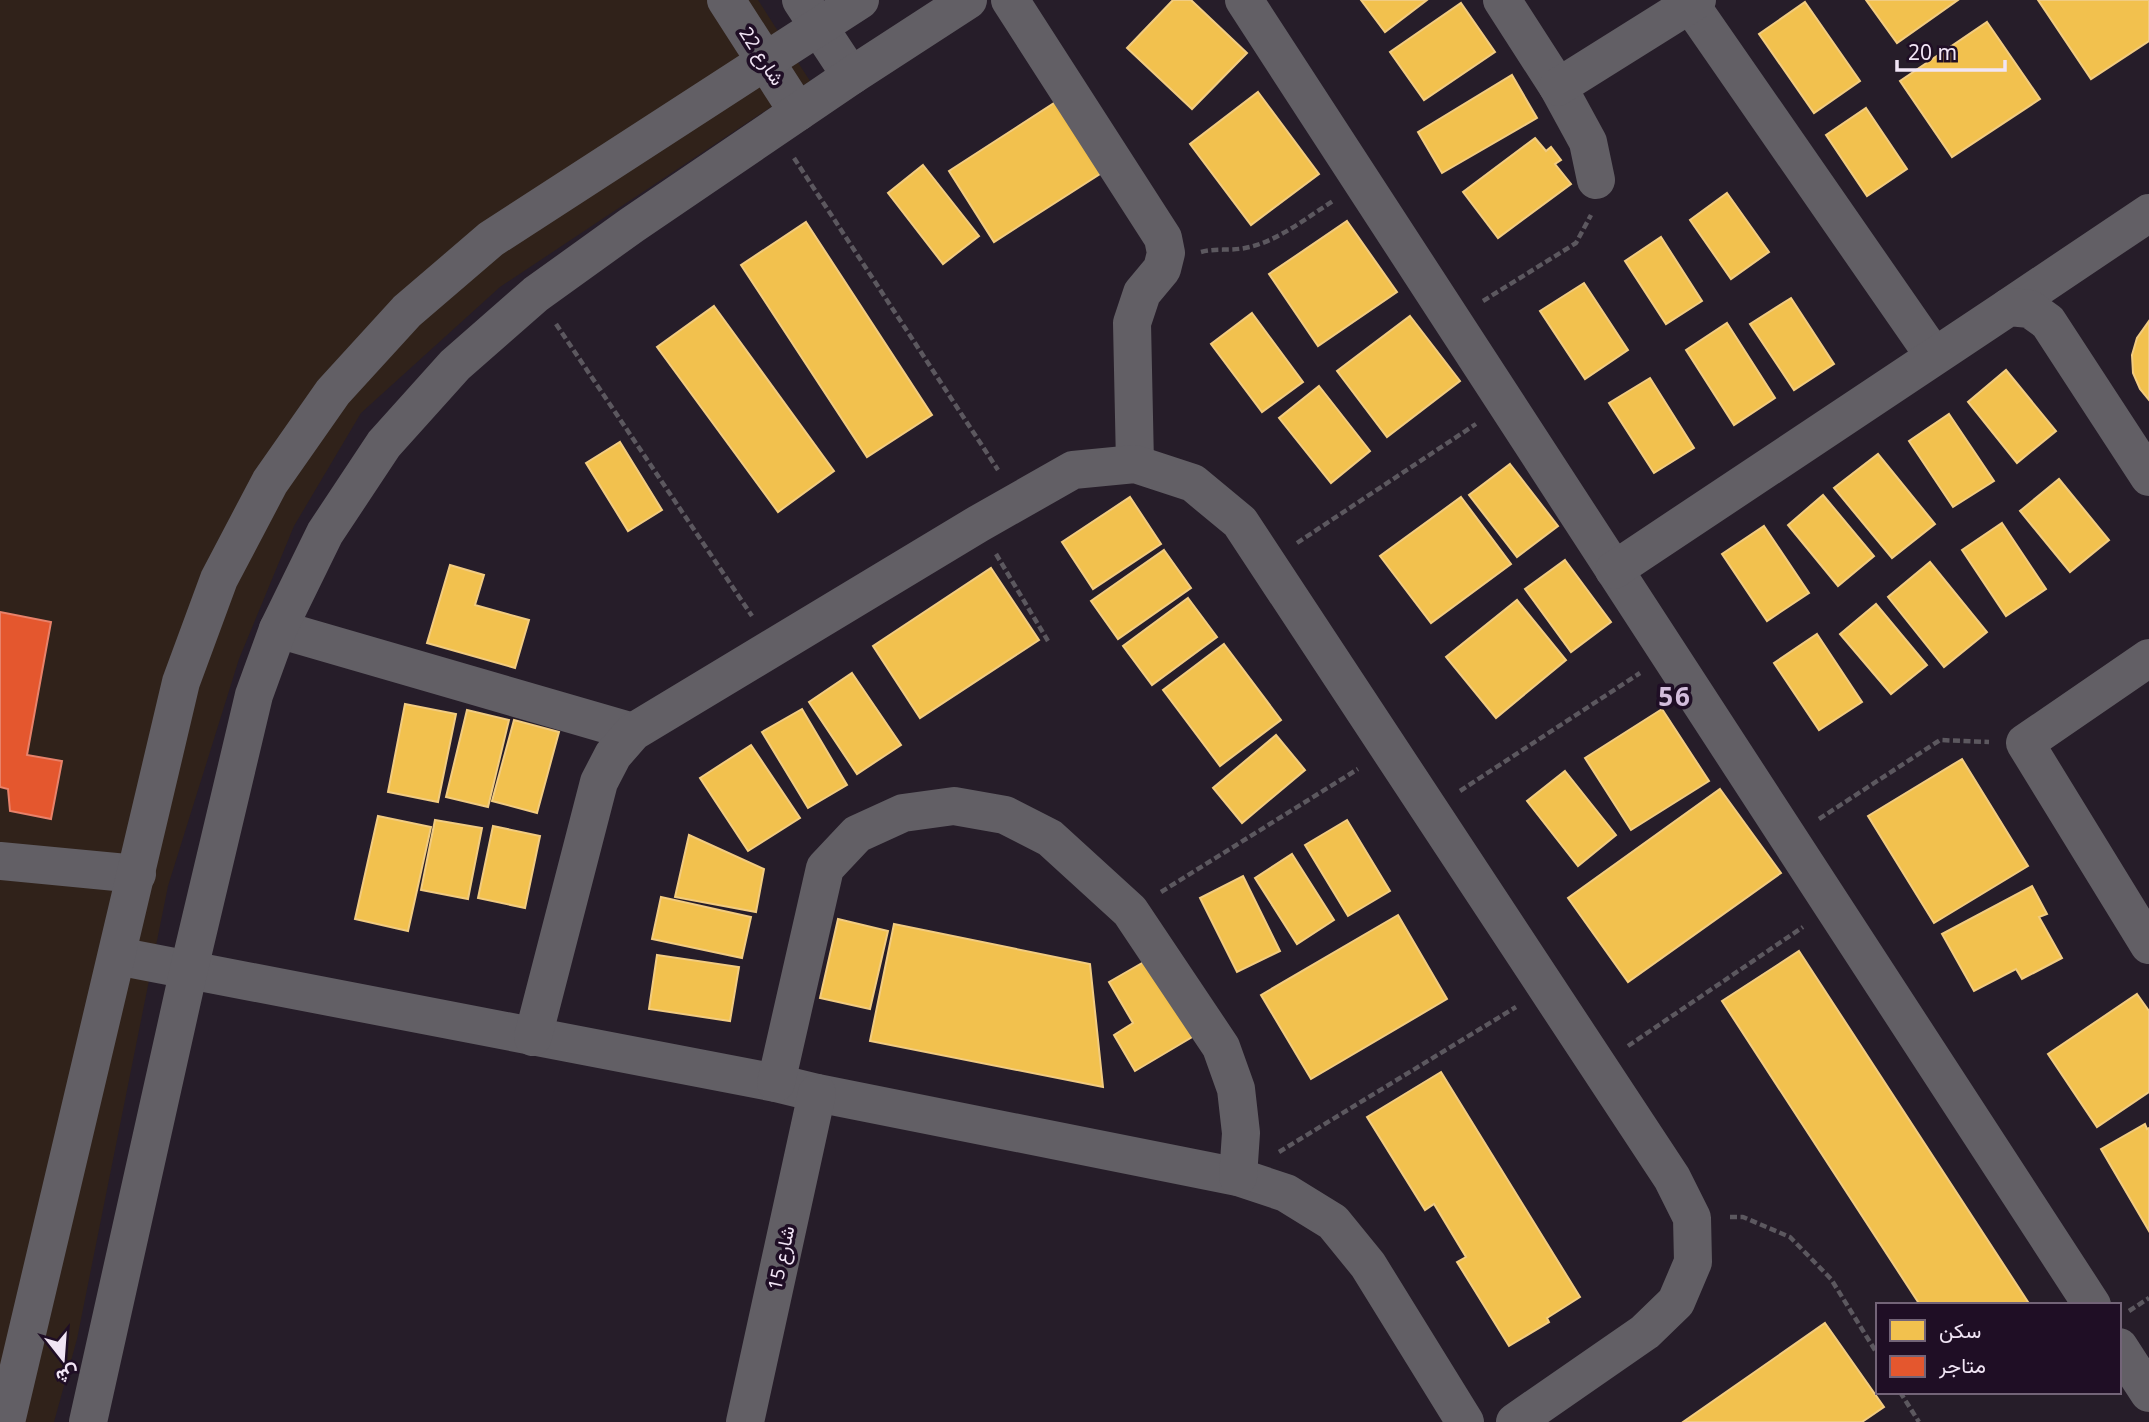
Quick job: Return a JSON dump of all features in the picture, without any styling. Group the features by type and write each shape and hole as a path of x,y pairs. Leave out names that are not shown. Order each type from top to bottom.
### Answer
{"street":[{"name":"شارع 22","path":"726,0 765,61 786,120"},
{"path":"6,1422 181,682 219,579 270,482 333,392 407,311 491,239 765,61 810,13 860,0"},
{"path":"88,1422 189,969 254,695 278,629 325,533 384,444 455,365 536,294 850,76 968,0"},
{"path":"1010,0 1163,238 1166,253 1161,269 1142,293 1132,323 1135,464"},
{"path":"1244,0 2091,1303"},
{"path":"1502,0 1558,87 1588,142 1596,180"},
{"path":"1558,87 1694,2 1934,356"},
{"path":"810,13 850,76"},
{"path":"1614,570 2149,214"},
{"path":"2009,307 2030,309 2048,321 2149,477"},
{"path":"533,1037 599,782 613,755 634,732 1018,500 1073,470 1135,464 1193,483 1240,522 1672,1178 1692,1218 1693,1262 1676,1302 1645,1332 1515,1422"},
{"path":"278,629 634,732"},
{"path":"2149,658 2025,743 2149,945"},
{"path":"776,1083 825,868 857,834 903,813 954,806 1005,815 1050,838 1130,911 1221,1047 1236,1089 1241,1133 1238,1177"},
{"path":"0,861 137,874"},
{"path":"117,956 776,1083 1238,1177 1286,1193 1333,1222 1368,1265 1465,1422"},
{"name":"شارع 15","path":"745,1422 817,1093"},
{"path":"2121,1350 2149,1393"}],"path":[{"path":"786,120 1018,500"},
{"path":"1453,320 1576,243 1594,210 1596,180"},
{"path":"1161,269 1188,256 1214,249 1243,249 1267,242 1363,183"},
{"path":"536,294 773,648"},
{"path":"1267,563 1506,403"},
{"path":"978,524 1048,641"},
{"path":"1430,810 1669,654"},
{"path":"1789,839 1940,740 2025,743"},
{"path":"1130,911 1389,750"},
{"path":"1598,1066 1833,907"},
{"path":"1238,1177 1547,988"},
{"path":"1692,1218 1743,1217 1790,1237 1831,1279 1876,1352"},
{"path":"2121,1317 2149,1298"},
{"path":"1901,1394 1919,1422"}],"shaded area":[{"path":"0,0 758,0 810,81 500,287 361,413 294,526 239,659 168,886 77,1339 54,1422 0,1422"}],"building: سكن":[{"path":"1173,0 1191,0 1247,53 1192,109 1127,48"},
{"path":"1361,0 1427,0 1385,32"},
{"path":"1866,0 1958,0 1897,43"},
{"path":"2038,0 2149,0 2149,41 2091,79"},
{"path":"1805,2 1860,81 1814,113 1759,34"},
{"path":"1461,3 1495,52 1424,100 1390,52"},
{"path":"1987,22 2040,99 1952,157 1900,81"},
{"path":"1512,75 1537,118 1442,173 1418,132"},
{"path":"1258,92 1319,174 1251,225 1190,144"},
{"path":"1065,96 1111,167 994,242 949,171"},
{"path":"1866,108 1907,169 1867,196 1826,135"},
{"path":"1535,138 1546,151 1551,147 1561,160 1555,164 1571,184 1498,238 1463,192"},
{"path":"923,165 979,236 943,264 888,193"},
{"path":"1727,193 1769,252 1731,279 1690,220"},
{"path":"1347,221 1397,292 1318,346 1269,274"},
{"path":"806,222 932,415 867,457 741,265"},
{"path":"1661,237 1702,301 1666,324 1625,261"},
{"path":"1584,283 1628,350 1585,379 1540,311"},
{"path":"1791,298 1834,364 1794,390 1750,324"},
{"path":"714,306 834,471 778,512 657,347"},
{"path":"1252,313 1303,382 1262,412 1211,344"},
{"path":"1410,316 1460,381 1387,437 1337,371"},
{"path":"2149,321 2149,400 2140,389 2133,373 2132,355 2137,338"},
{"path":"1727,323 1775,398 1734,425 1686,350"},
{"path":"2006,370 2056,431 2017,463 1968,402"},
{"path":"1650,378 1694,448 1654,473 1609,403"},
{"path":"1319,386 1370,451 1331,483 1279,418"},
{"path":"1949,414 1994,481 1953,507 1909,441"},
{"path":"620,442 662,510 628,531 586,463"},
{"path":"1878,454 1935,524 1892,558 1834,488"},
{"path":"1510,464 1558,526 1517,557 1469,495"},
{"path":"2059,479 2109,540 2070,572 2020,511"},
{"path":"1823,495 1874,556 1838,586 1788,525"},
{"path":"1130,497 1161,544 1093,589 1062,542"},
{"path":"1461,497 1511,564 1431,623 1380,556"},
{"path":"2002,523 2046,589 2006,616 1962,550"},
{"path":"1764,526 1809,593 1767,621 1722,554"},
{"path":"1164,550 1191,588 1118,639 1091,601"},
{"path":"1565,560 1611,622 1571,652 1525,589"},
{"path":"1930,562 1987,632 1944,667 1888,597"},
{"path":"450,565 484,575 475,605 529,620 515,668 427,643"},
{"path":"991,568 1039,640 920,718 873,646"},
{"path":"1188,598 1217,637 1152,685 1123,646"},
{"path":"1517,600 1566,660 1496,718 1446,657"},
{"path":"1876,604 1927,665 1891,694 1840,634"},
{"path":"1817,634 1862,702 1819,730 1774,663"},
{"path":"1224,644 1281,720 1220,766 1163,690"},
{"path":"852,673 901,745 857,774 809,702"},
{"path":"405,704 456,714 438,802 388,792"},
{"path":"802,709 847,785 808,808 762,732"},
{"path":"1662,709 1709,781 1631,830 1585,758"},
{"path":"467,710 509,720 488,807 446,797"},
{"path":"514,720 559,732 537,813 492,801"},
{"path":"1276,735 1305,770 1242,823 1213,788"},
{"path":"751,745 800,818 748,851 700,778"},
{"path":"1962,759 2028,866 1934,923 1868,816"},
{"path":"1565,771 1616,835 1578,866 1527,801"},
{"path":"1720,789 1781,873 1628,982 1568,898"},
{"path":"378,816 431,827 408,931 355,919"},
{"path":"435,820 482,828 468,899 421,890"},
{"path":"1347,820 1390,891 1348,916 1305,845"},
{"path":"493,826 540,836 525,908 478,898"},
{"path":"689,835 764,869 756,912 675,897"},
{"path":"1292,854 1334,920 1297,944 1255,878"},
{"path":"1243,876 1280,951 1237,972 1200,898"},
{"path":"2032,886 2047,914 2039,917 2062,958 2022,979 2016,969 1974,991 1942,934"},
{"path":"661,897 751,917 742,958 652,939"},
{"path":"1398,915 1447,999 1311,1079 1261,995"},
{"path":"838,919 888,931 870,1009 820,998"},
{"path":"894,924 1090,964 1103,1087 870,1041"},
{"path":"1799,951 2029,1303 1919,1303 1722,1001"},
{"path":"657,955 739,967 730,1021 649,1009"},
{"path":"1149,959 1194,1036 1135,1071 1114,1035 1133,1023 1109,982"},
{"path":"2137,994 2149,1011 2149,1092 2097,1127 2048,1054"},
{"path":"1441,1072 1580,1297 1547,1318 1549,1322 1509,1346 1457,1262 1466,1257 1434,1204 1425,1210 1367,1117"},
{"path":"2145,1124 2147,1129 2149,1128 2149,1231 2101,1149"},
{"path":"1825,1323 1884,1407 1862,1422 1683,1422"}],"building: متاجر":[{"path":"0,612 51,622 27,755 62,761 51,819 10,811 8,789 0,787"}],"district":[{"name":"56","path":"1675,697"}]}
